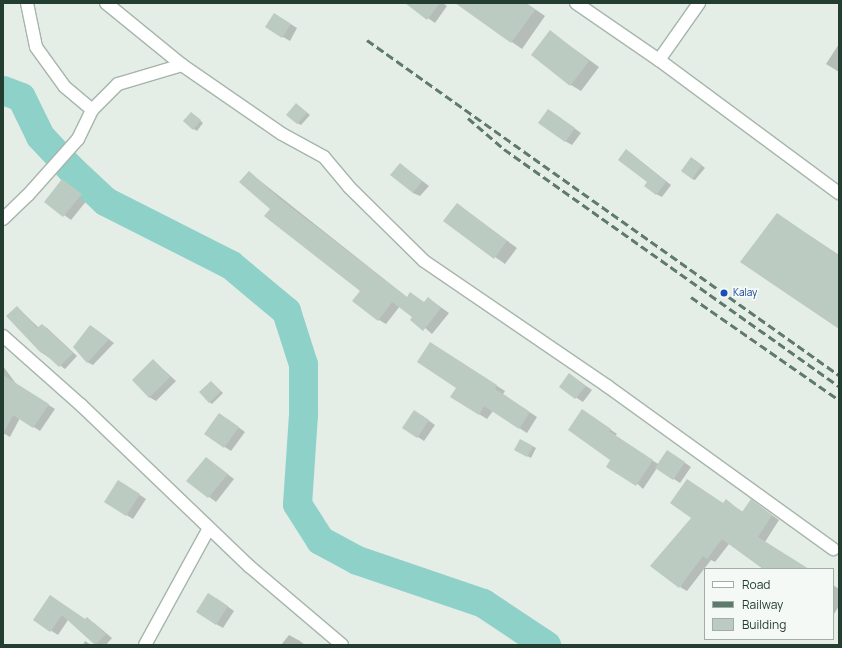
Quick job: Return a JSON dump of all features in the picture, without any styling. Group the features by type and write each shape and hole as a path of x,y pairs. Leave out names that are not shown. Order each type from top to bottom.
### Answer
{"street":[{"path":"27,3 36,47 65,87 92,110"},
{"path":"106,3 182,65 282,134 324,157 349,188 424,261 607,386 833,549"},
{"path":"576,3 659,60 839,193"},
{"path":"659,60 699,3"},
{"path":"3,219 78,139 92,110 118,84 182,65"},
{"path":"3,336 81,405 249,566 342,645"},
{"path":"145,645 209,528"}],"building":[{"path":"405,3 440,3 427,20"},
{"path":"455,3 526,3 535,10 511,43"},
{"path":"274,13 291,24 282,38 265,27"},
{"path":"550,30 589,61 570,86 531,55"},
{"path":"296,103 307,113 297,124 286,115"},
{"path":"548,109 575,128 565,142 538,123"},
{"path":"191,112 201,120 193,130 183,121"},
{"path":"626,149 666,182 656,195 644,186 647,182 618,160"},
{"path":"691,157 702,165 692,179 681,171"},
{"path":"400,163 422,181 413,193 390,175"},
{"path":"249,171 279,198 407,297 410,292 424,302 428,297 441,308 423,331 410,320 412,317 392,302 378,321 352,301 360,291 264,216 270,209 239,182"},
{"path":"62,179 82,194 63,217 44,202"},
{"path":"457,203 507,241 494,259 443,221"},
{"path":"777,213 839,256 839,329 740,262"},
{"path":"17,306 37,328 42,324 73,353 59,367 42,351 41,353 6,316"},
{"path":"90,325 109,339 87,363 73,347"},
{"path":"430,342 497,385 495,389 530,412 519,429 484,406 479,415 450,397 456,388 417,362"},
{"path":"153,359 170,377 149,398 132,380"},
{"path":"569,373 586,386 575,399 559,387"},
{"path":"3,375 49,404 33,428 13,415 3,434"},
{"path":"211,381 221,391 209,403 199,392"},
{"path":"582,409 611,429 609,431 653,460 636,486 606,467 610,460 568,430"},
{"path":"414,410 429,420 417,438 402,428"},
{"path":"219,413 239,427 224,448 204,434"},
{"path":"520,439 533,446 527,457 514,450"},
{"path":"667,450 685,462 673,480 655,468"},
{"path":"206,457 228,474 208,498 186,481"},
{"path":"687,479 723,503 726,499 742,512 751,499 772,515 758,537 807,568 762,568 722,539 707,559 703,556 679,588 650,566 691,518 670,503"},
{"path":"118,480 140,494 126,516 104,502"},
{"path":"208,593 228,606 216,625 196,612"},
{"path":"50,595 85,619 87,617 106,634 95,645 62,615 50,632 33,620"}],"waterway":[{"path":"3,90 21,97 40,136 70,168 105,201 231,265 286,311 303,364 303,414 297,504 320,540 357,560 483,603 546,645"}],"railway":[{"path":"367,40 839,375"},
{"path":"468,118 504,149 839,386"},
{"path":"691,297 839,400"}],"place":[{"name":"Kalay","path":"724,293"}]}
